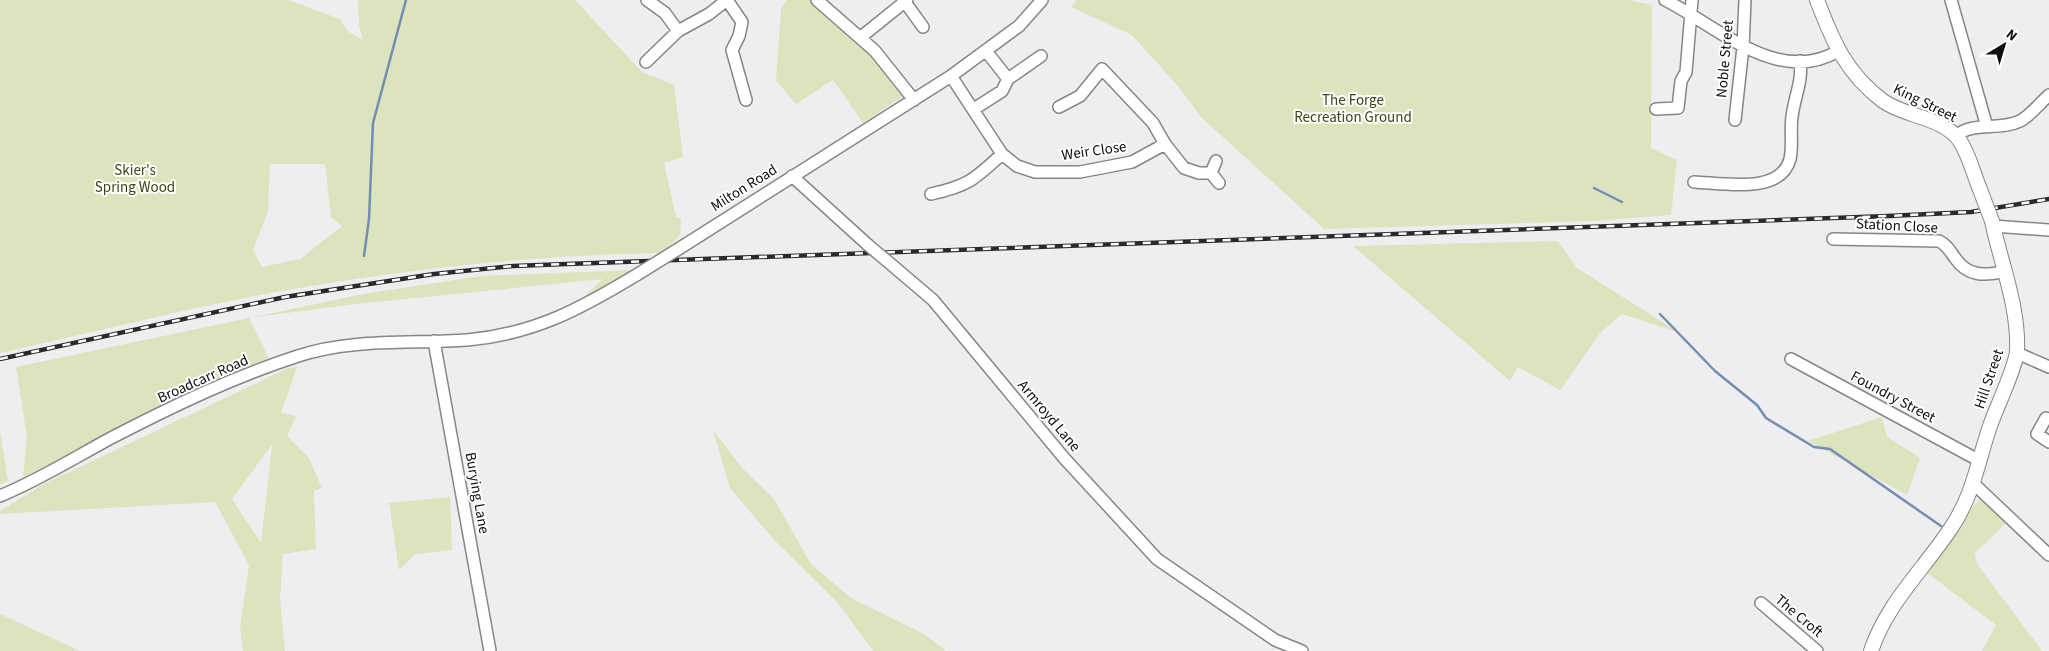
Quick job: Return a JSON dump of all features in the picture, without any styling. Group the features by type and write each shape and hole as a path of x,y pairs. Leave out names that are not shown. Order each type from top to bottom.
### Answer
{"main road":[{"name":"King Street","path":"1818,0 1838,51 1850,69 1884,101 1944,128 1956,136"},
{"name":"Hill Street","path":"1871,651 1876,637 1897,599 1952,527 1974,484 1989,427 2017,354 2016,334 2005,271 1993,224 1963,147 1956,136"}],"street":[{"path":"648,0 665,13 678,31"},
{"path":"646,62 678,31 709,14 727,0 742,22 739,36 732,50 746,100"},
{"path":"817,0 875,51 914,100"},
{"name":"Milton Road","path":"434,341 468,340 524,331 574,312 680,248 951,76 1019,26 1042,0"},
{"path":"1665,0 1692,14 1743,47 1768,57 1800,61 1824,57 1838,51"},
{"path":"1656,109 1678,108 1681,82 1686,72 1692,0"},
{"name":"Noble Street","path":"1735,120 1743,47 1745,0"},
{"path":"1951,0 1987,127"},
{"path":"861,37 899,3 923,27"},
{"path":"986,51 1008,78"},
{"path":"974,109 1002,91 1008,78 1041,56"},
{"path":"1694,182 1760,184 1774,180 1783,173 1790,160 1792,116 1800,76 1800,61"},
{"path":"1059,107 1080,96 1102,69 1152,123 1165,144 1184,168 1199,173 1211,173"},
{"name":"Weir Close","path":"951,76 1002,154 1017,166 1035,172 1080,172 1132,162 1165,144"},
{"path":"1956,136 1964,130 2004,126 2021,121 2049,95"},
{"path":"932,194 960,188 978,177 1002,154"},
{"path":"1211,173 1216,161"},
{"path":"1211,173 1219,183"},
{"name":"Armroyd Lane","path":"792,176 868,245 933,300 1064,458 1156,558 1275,640 1302,651"},
{"path":"1993,224 2049,230"},
{"name":"Station Close","path":"1833,239 1938,241 1947,246 1959,264 1969,272 1986,275 2005,271"},
{"name":"Broadcarr Road","path":"0,496 194,398 297,356 336,347 434,341"},
{"name":"Burying Lane","path":"434,341 490,651"},
{"path":"2017,354 2049,367"},
{"name":"Foundry Street","path":"1791,359 1980,461"},
{"path":"2046,418 2037,434 2049,442"},
{"path":"1974,484 2049,555"},
{"name":"The Croft","path":"1761,603 1817,651"}],"green space":[{"name":"Skier's Spring Wood","path":"0,0 288,0 340,19 347,31 363,40 359,25 358,0 575,0 642,72 674,85 683,157 664,163 676,217 681,219 680,235 663,253 517,260 372,276 276,292 172,313 0,353","holes":["270,164 325,164 331,217 342,226 300,259 262,267 253,250 268,211"]},
{"path":"787,0 821,0 875,41 912,90 863,123 833,80 796,104 776,80 781,9"},
{"name":"The Forge Recreation Ground","path":"1076,0 1628,0 1652,5 1651,148 1677,160 1671,215 1594,221 1324,229 1202,118 1178,86 1132,35 1071,7"},
{"path":"1558,241 1577,268 1678,332 1622,314 1601,332 1560,390 1518,367 1510,381 1353,246"},
{"path":"634,270 579,301 603,279 355,304 249,318 269,359 23,477 27,437 16,367 363,294 481,276"},
{"path":"297,367 281,413 296,416 287,436 309,458 322,488 314,491 316,549 283,554 280,599 285,651 243,651 240,627 249,565 215,502 0,514 0,511 42,485 288,368","holes":["272,447 261,543 232,499"]},
{"path":"1882,417 1887,437 1920,458 1907,495 1808,441"},
{"path":"0,430 8,481 0,485"},
{"path":"713,430 742,468 774,499 811,564 851,598 924,634 946,651 873,651 838,603 774,540 730,488"},
{"path":"450,497 452,550 416,554 399,570 389,503"},
{"path":"1980,500 1987,502 2006,523 1975,553 1977,564 2042,651 1982,651 1996,625 1926,572 1959,530 1970,509"},
{"path":"0,614 80,651 0,651"}],"waterway":[{"path":"364,256 369,219 373,123 406,0"},
{"path":"1594,188 1622,202"},
{"path":"1660,314 1715,371 1757,405 1766,418 1814,447 1830,449 1941,526"}],"railway":[{"path":"0,359 285,297 434,274 513,266 1888,216 1971,212 2049,199"}]}
